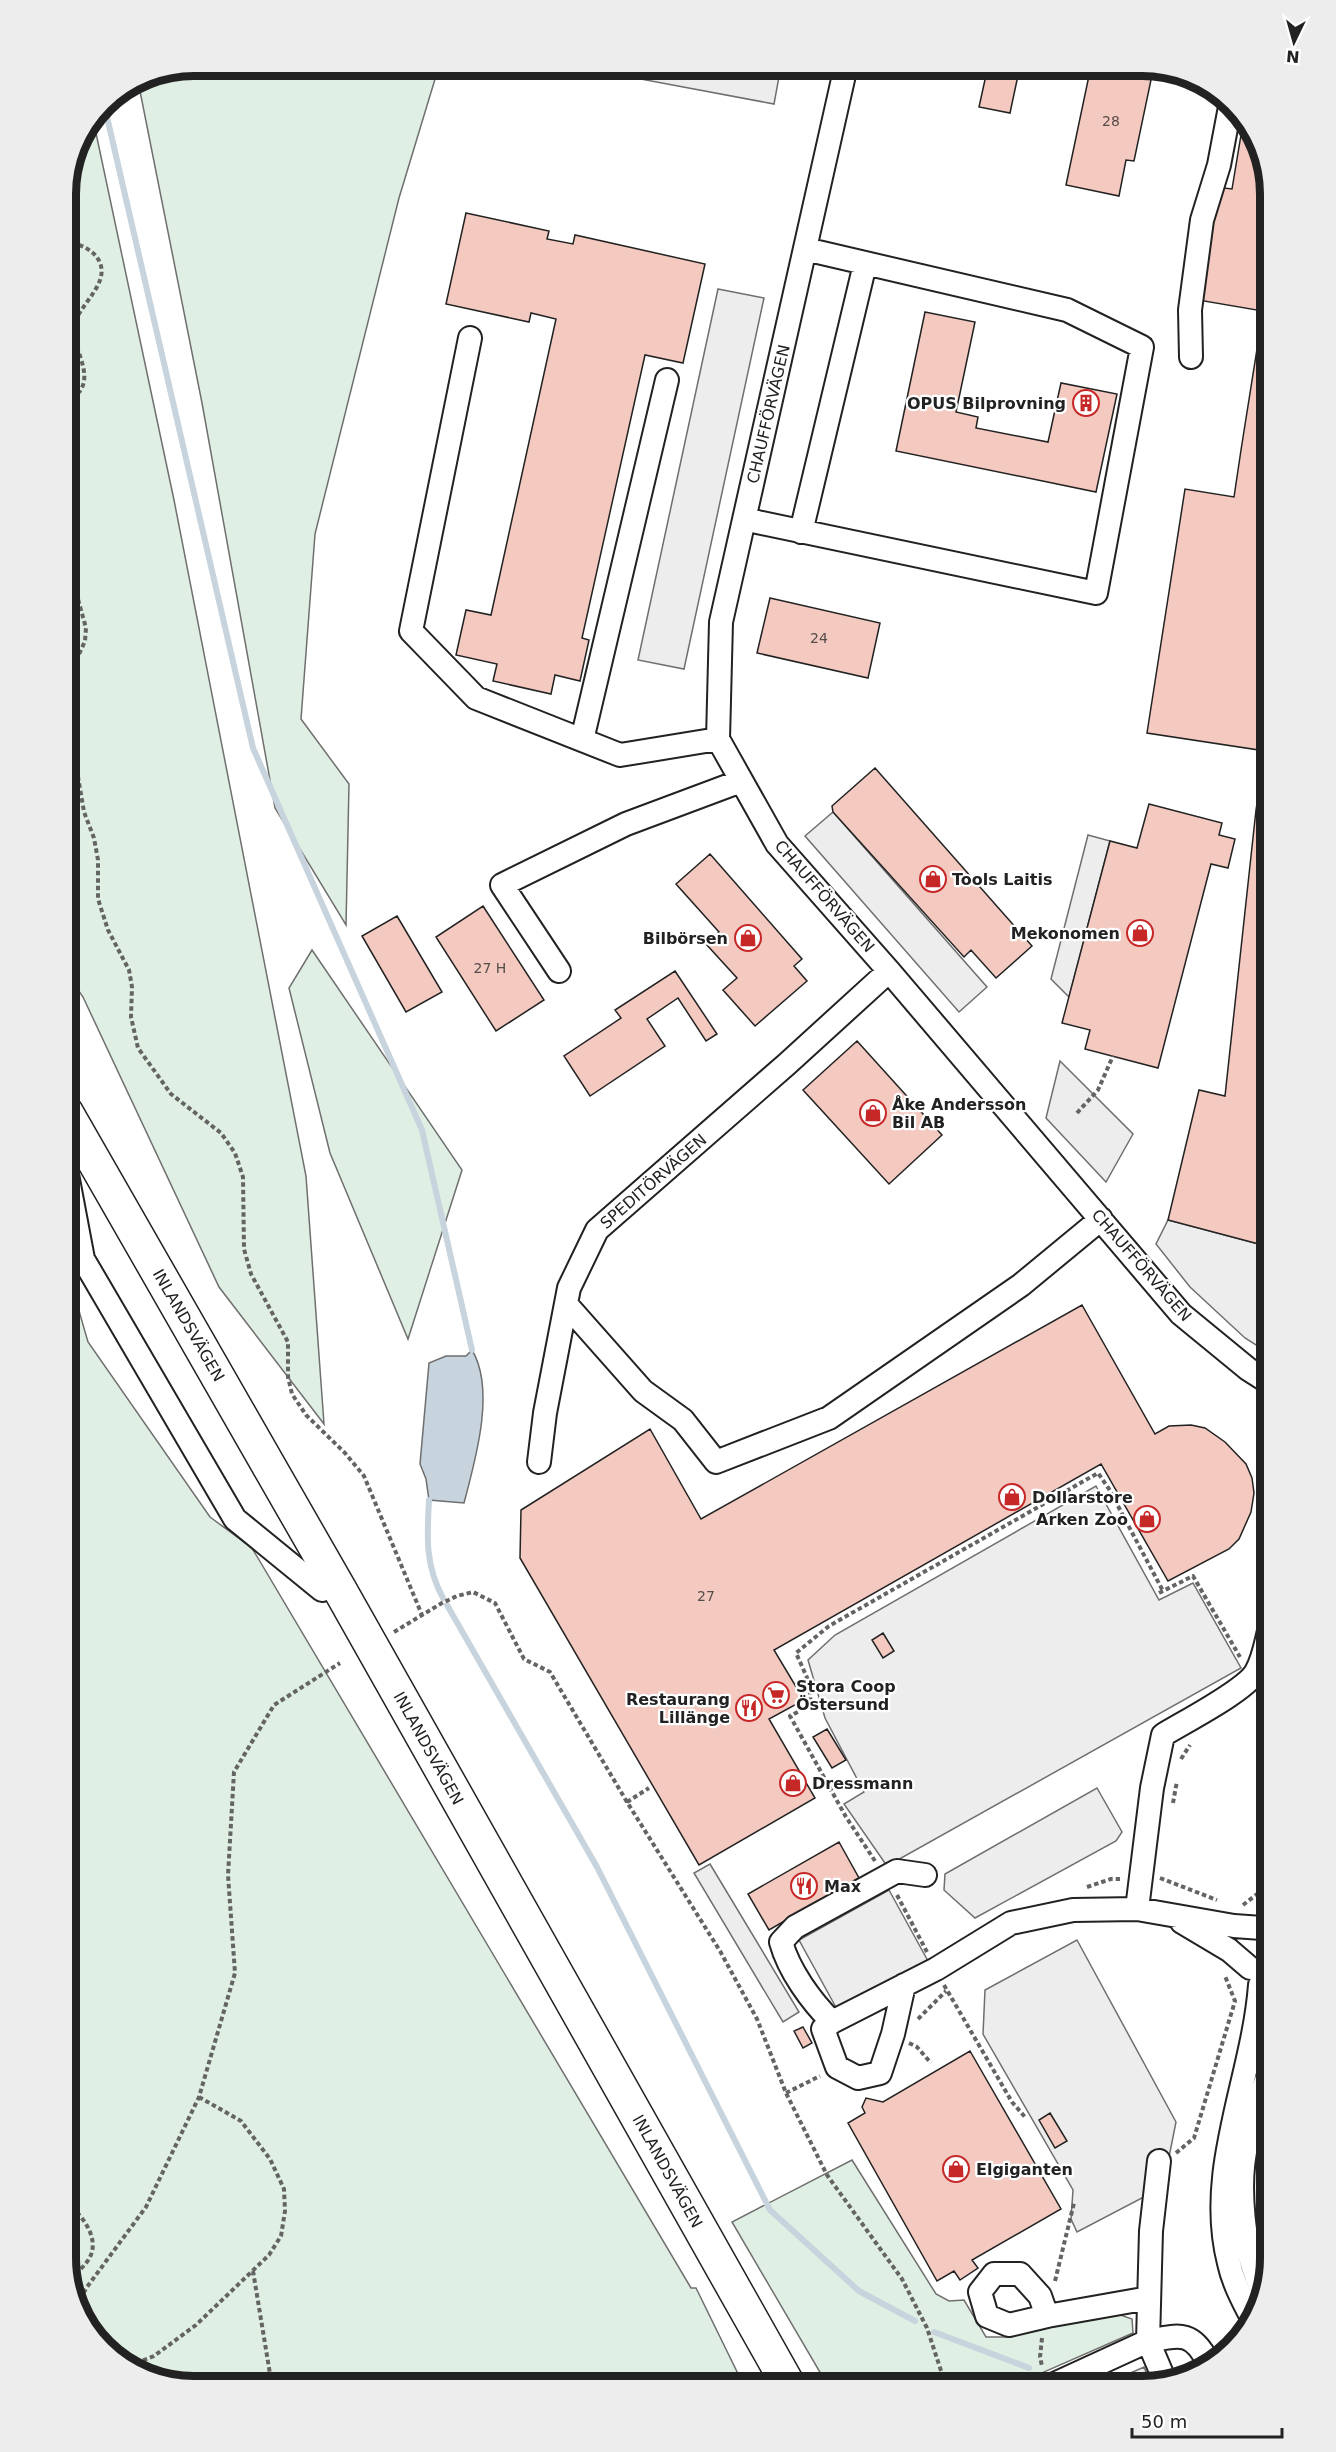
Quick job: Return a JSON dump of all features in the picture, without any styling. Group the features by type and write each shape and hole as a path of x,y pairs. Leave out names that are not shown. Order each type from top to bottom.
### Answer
{"highway":[{"name":"INLANDSVÄGEN","path":"77,1130 335,1579 783,2376"},
{"name":"INLANDSVÄGEN","path":"77,1163 179,1347 322,1590 759,2376"}],"street":[{"name":"CHAUFFÖRVÄGEN","path":"844,77 721,622 718,739 777,844 890,971 1182,1314 1260,1377"},
{"path":"1191,357 1190,310 1202,220 1219,165 1228,115"},
{"path":"745,517 801,532 1096,593 1142,347 1067,310 805,249"},
{"path":"801,532 865,264"},
{"path":"470,338 411,631 476,699 620,756 718,739"},
{"path":"582,740 667,380"},
{"path":"559,971 502,885 626,824 741,781"},
{"name":"SPEDITÖRVÄGEN","path":"539,1462 545,1413 569,1288 597,1230 890,971"},
{"path":"566,1304 643,1391 683,1420 716,1462 829,1418 1021,1285 1101,1219"},
{"path":"76,1225 83,1259 235,1519 322,1590"},
{"path":"1137,1909 1152,1788 1163,1735 1226,1698 1256,1672 1260,1662"},
{"path":"832,2022 819,2008 786,1958 781,1942 795,1927 897,1871 925,1875"},
{"path":"904,1985 893,2034 880,2073 858,2078 837,2067 823,2029 832,2022 904,1985 936,1969 1011,1923 1073,1910 1137,1909 1234,1926 1260,1925"},
{"path":"1168,1914 1229,1950 1260,1981"},
{"path":"1248,2308 1229,2264 1224,2234 1222,2181 1258,2018 1260,1981 1249,1955 1252,1942 1260,1932"},
{"path":"1257,2279 1253,2271 1242,2209 1246,2145 1260,2100"},
{"path":"1159,2161 1151,2231 1148,2341 1162,2373"},
{"path":"1047,2316 1149,2298"},
{"path":"1072,2376 1148,2341 1179,2335 1200,2345 1206,2356"}],"path":[{"path":"77,244 89,248 100,263 102,276 77,320"},
{"path":"77,346 84,380 77,394"},
{"path":"77,595 86,628 85,641 77,659"},
{"path":"77,769 84,812 94,838 98,860 98,899 108,930 129,970 131,1017 138,1048 171,1094 221,1133 235,1153 243,1178 244,1249 251,1274 288,1342 288,1377 292,1394 306,1415 345,1453 364,1476 422,1615"},
{"path":"1077,1113 1098,1090 1113,1056"},
{"path":"1025,2117 1012,2102 887,1878 846,1817 790,1716 812,1705 809,1682 796,1653 829,1626 1098,1473 1109,1489 1161,1592 1194,1576 1240,1658 1256,1672"},
{"path":"385,1638 442,1603 473,1592 495,1603 524,1659 550,1672 627,1802 720,1951 758,2019 786,2093 827,2175 902,2279 927,2328 943,2376"},
{"path":"83,2294 146,2207 199,2097 235,1973 228,1875 234,1773 274,1705 340,1663"},
{"path":"1179,1770 1180,1760 1190,1745 1200,1739"},
{"path":"1173,1808 1177,1779"},
{"path":"627,1802 650,1788"},
{"path":"1162,1878 1163,1868"},
{"path":"1159,2161 1178,2152 1194,2138 1235,2001 1223,1969 1229,1950"},
{"path":"140,2362 154,2356 196,2325 269,2255 281,2236 285,2211 284,2188 270,2159 241,2121 199,2097"},
{"path":"76,2211 89,2230 93,2244 90,2257 78,2271"},
{"path":"253,2271 270,2375"}],"green space":[{"path":"187,77 436,77 399,198 315,534 301,719 349,784 346,925 275,808 202,403 140,90 164,81"},
{"path":"95,130 174,500 306,1176 324,1424 219,1287 77,988 77,187 81,164"},
{"path":"312,950 462,1170 408,1339 330,1153 289,988"},
{"path":"76,1302 88,1342 210,1517 252,1548 691,2288 696,2288 739,2376 187,2375 164,2371 136,2360 111,2341 92,2316 81,2288 76,2257"},
{"path":"852,2160 936,2294 949,2301 964,2300 986,2337 1007,2337 1115,2313 1132,2319 1133,2333 1035,2376 822,2376 732,2222"}],"shaded area":[{"path":"630,77 779,77 774,104"},
{"path":"718,289 764,298 684,669 638,660"},
{"path":"833,812 987,987 959,1012 805,836"},
{"path":"1088,835 1110,841 1069,997 1051,979"},
{"path":"1060,1061 1133,1134 1106,1182 1046,1118"},
{"path":"1168,1220 1260,1244 1260,1348 1245,1338 1190,1287 1156,1244"},
{"path":"472,1350 479,1366 483,1405 478,1447 464,1503 429,1500 426,1479 420,1464 429,1363 446,1356 466,1356"},
{"path":"1096,1486 1159,1600 1193,1583 1241,1668 887,1866 844,1804 864,1792 825,1718 808,1660 835,1635"},
{"path":"1097,1788 1122,1832 1116,1841 975,1918 944,1890 945,1874"},
{"path":"710,1864 799,2012 783,2022 694,1873"},
{"path":"889,1890 928,1961 838,2011 799,1940"},
{"path":"1077,1940 1176,2122 1163,2187 1077,2232 1071,2219 1073,2190 983,2034 985,1990"},
{"path":"1144,2367 1147,2375 1141,2376 1124,2376"}],"building":[{"path":"986,77 1018,77 1010,113 979,107"},
{"path":"1089,77 1152,77 1134,161 1126,160 1119,196 1066,185"},
{"path":"1241,132 1253,157 1260,195 1260,310 1198,300 1216,187 1232,189"},
{"path":"466,213 549,231 547,239 573,244 575,235 705,264 683,363 645,355 582,638 589,640 580,681 555,675 551,694 493,681 497,664 456,655 466,610 491,615 556,319 531,313 529,322 446,304"},
{"name":"OPUS Bilprovning","path":"925,312 975,322 956,412 978,417 976,428 1048,442 1061,383 1117,394 1096,492 896,451"},
{"path":"1260,330 1260,750 1147,733 1185,489 1234,497"},
{"path":"770,598 880,623 868,678 757,653"},
{"name":"Tools Laitis","path":"875,768 1032,946 996,978 971,950 964,957 833,812 832,806"},
{"path":"1260,784 1260,1244 1168,1220 1199,1090 1225,1096"},
{"name":"Mekonomen","path":"1149,804 1222,823 1219,835 1235,839 1228,868 1211,864 1158,1068 1085,1049 1090,1030 1062,1023 1110,841 1137,848"},
{"name":"Bilbörsen","path":"710,854 802,959 794,966 807,981 755,1026 723,990 737,978 706,944 719,932 676,884"},
{"path":"483,906 544,1000 496,1031 436,937"},
{"path":"397,916 442,992 406,1012 362,936"},
{"path":"675,971 717,1034 706,1041 678,998 647,1019 665,1046 590,1096 564,1056 621,1018 615,1010"},
{"name":"Åke Andersson Bil AB","path":"857,1041 942,1135 889,1184 803,1090"},
{"path":"1082,1305 1155,1434 1169,1426 1191,1425 1205,1428 1225,1442 1246,1464 1252,1478 1254,1493 1251,1512 1239,1539 1229,1549 1168,1581 1101,1464 774,1650 804,1700 769,1719 815,1798 699,1865 520,1558 521,1510 650,1429 701,1519"},
{"path":"883,1633 894,1651 883,1658 872,1640"},
{"path":"827,1729 846,1760 832,1768 813,1737"},
{"name":"Max","path":"839,1842 859,1878 769,1930 748,1894"},
{"path":"803,2027 812,2043 803,2048 794,2031"},
{"name":"Elgiganten","path":"970,2051 1061,2209 972,2260 978,2268 960,2280 954,2271 937,2281 848,2123 865,2113 862,2107 866,2098 883,2102"},
{"path":"1050,2113 1067,2141 1055,2148 1039,2120"}],"waterway":[{"path":"107,116 253,748 422,1130 472,1350"},
{"path":"429,1500 428,1550 433,1574 443,1598"},
{"path":"447,1605 597,1867 770,2210 859,2291 915,2321"},
{"path":"934,2332 1029,2368"}],"place":[{"name":"OPUS Bilprovning","path":"1086,403"},
{"name":"Tools Laitis","path":"933,879"},
{"name":"Mekonomen","path":"1140,933"},
{"name":"Bilbörsen","path":"748,938"},
{"name":"Åke Andersson Bil AB","path":"873,1113"},
{"name":"Dollarstore","path":"1012,1497"},
{"name":"Arken Zoo","path":"1147,1519"},
{"name":"Stora Coop Östersund","path":"776,1695"},
{"name":"Restaurang Lillänge","path":"749,1708"},
{"name":"Dressmann","path":"793,1783"},
{"name":"Max","path":"804,1886"},
{"name":"Elgiganten","path":"956,2169"}]}
